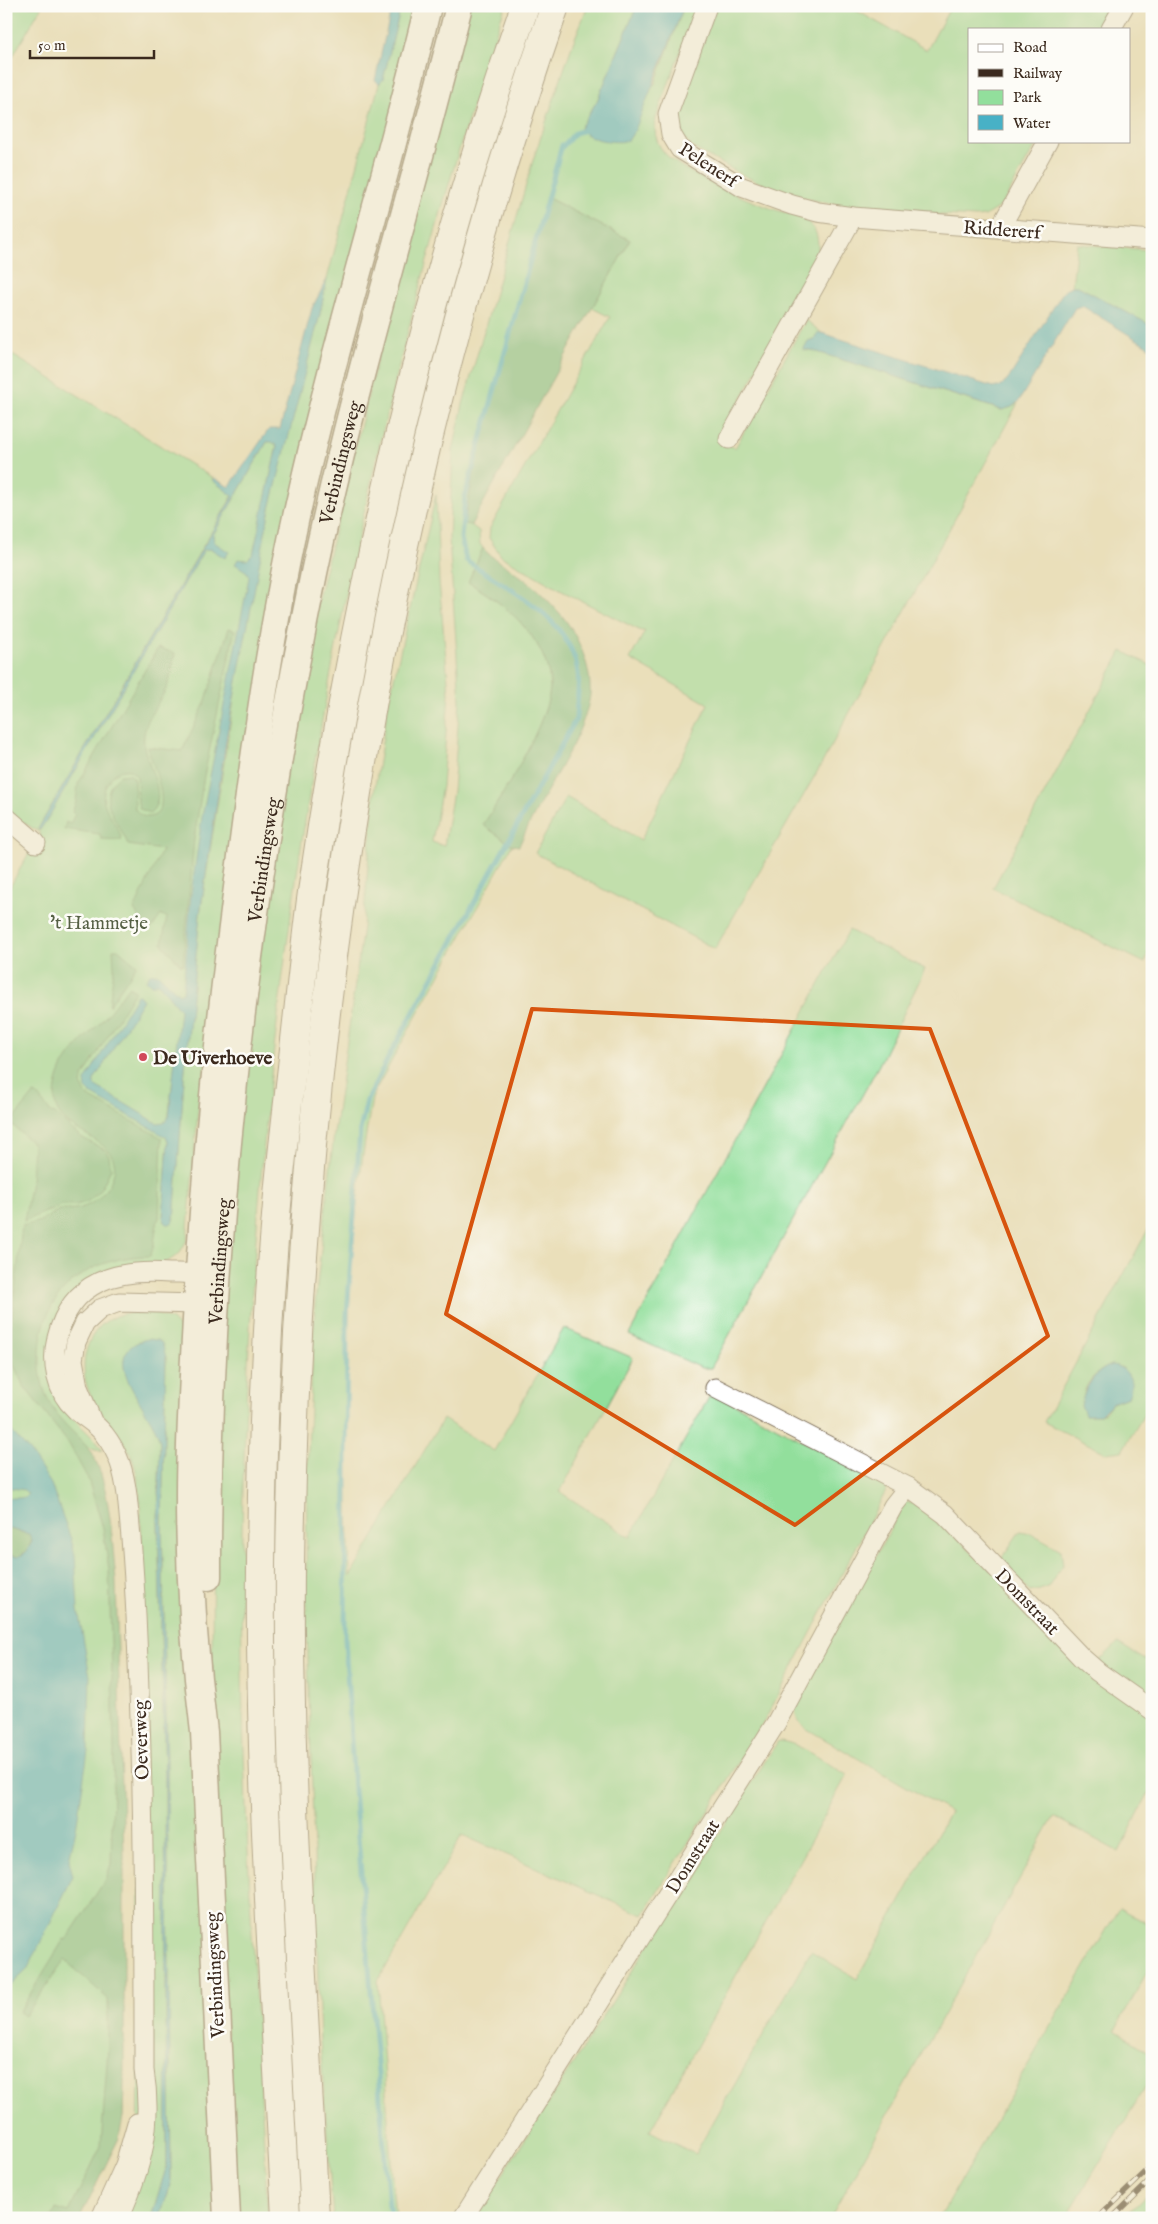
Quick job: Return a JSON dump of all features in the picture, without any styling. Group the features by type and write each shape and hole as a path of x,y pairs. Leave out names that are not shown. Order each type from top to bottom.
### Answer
{"highway":[{"path":"286,2218 263,1770 261,1577 266,1361 278,1196 311,898 338,723 356,633 393,462 443,268 494,99 525,6"},
{"path":"315,2218 292,1772 290,1568 296,1366 304,1220 339,907 390,605 442,386 498,183 555,6"},
{"path":"543,43 565,6"}],"main road":[{"name":"Verbindingsweg","path":"204,1732 208,1662 209,1125 220,1019 254,749 272,633 320,414 353,286 398,128 428,6"},
{"name":"Verbindingsweg","path":"227,2218 204,1732 196,1662 189,1527 191,1416 197,1304 208,1281 264,850 285,724 314,573 356,390 460,6"}],"street":[{"name":"Pelenerf","path":"707,6 668,114 668,124 674,143 688,155 742,187 792,205 853,217"},
{"path":"1112,28 1124,6"},
{"path":"1000,228 1047,142"},
{"name":"Riddererf","path":"853,217 1152,240"},
{"path":"729,439 853,217"},
{"path":"6,816 36,843"},
{"name":"Oeverweg","path":"119,2218 134,2183 144,2147 149,2103 144,2070 141,1733 133,1547 126,1487 120,1460 112,1444 92,1421 75,1410 64,1396 55,1367 57,1339 61,1325 74,1302 94,1285 105,1279 124,1273 154,1272 208,1281"},
{"name":"Oeverweg","path":"92,1421 78,1387 73,1360 76,1342 85,1323 100,1310 119,1302 197,1304"},
{"name":"Domstraat","path":"715,1388 908,1487 945,1514 1082,1658 1098,1672 1152,1710"},
{"name":"Domstraat","path":"463,2218 776,1723 893,1506 908,1487"},
{"name":"Oeverweg","path":"101,2218 133,2141 144,2070"}],"highlighted area":[{"path":"532,1009 930,1029 1048,1336 795,1525 446,1314"}],"green space":[{"path":"6,6 42,6 6,68"},
{"name":"'t Hammetje","path":"401,6 422,6 350,278 199,1100 187,1240 179,1254 164,1264 124,1267 52,1333 74,1419 96,1441 103,1451 87,1447 101,1479 112,1536 124,2004 123,2116 80,2218 6,2218 6,894 40,833 6,811 6,351 213,478 212,480 233,495 38,829 39,831 204,549 208,549 213,540 213,535 267,442 271,441 277,445 263,510 265,511 194,909 166,1137 168,1142 163,1217 165,1223 174,1221 184,1079 200,914 241,655 269,513 288,431 379,84 383,80"},
{"path":"464,6 505,6 447,192 396,379 352,568 315,759 286,951 264,1143 249,1337 241,1617 245,1789 268,2218 236,2218 216,1826 212,1660 213,1510 228,1198 294,696"},
{"path":"588,6 637,6 597,101 580,128 583,132 655,84 684,6 697,6 656,118 655,131 658,143 670,159 697,176 748,199 801,218 810,224 817,236 818,258 719,440 735,448 806,320 822,333 810,340 806,351 811,350 1001,410 1018,403 821,765 715,949 535,853 566,797 641,840 708,704 630,659 645,631 641,631 562,591 501,556 489,538 490,528 610,317 592,308 630,240 548,198 478,452 464,524 471,525 479,531 480,544 483,548 468,582 482,590 509,611 532,636 541,650 547,666 550,682 549,696 544,714 525,755 483,825 512,845 372,1099 356,1218 348,1337 347,1457 350,1577 443,1419 494,1451 564,1328 633,1358 560,1492 630,1537 712,1392 888,1487 765,1720 643,1915 462,1835 378,1981 395,2218 333,2218 320,2041 306,1596 307,1472 315,1303 334,1134 363,927 374,793 388,705 436,495 439,581 449,693 442,786 432,842 444,846 453,791 460,701 449,538 453,451 463,404 534,157 573,43"},
{"path":"716,6 848,6 927,50 951,6 1113,6 1102,28 968,28 968,142 1037,142 1002,205 985,216 876,210 812,200 781,191 750,178 690,145 685,140 677,115"},
{"path":"548,198 630,240 471,525 464,524 478,452"},
{"path":"1077,244 1152,250 1152,326 1078,286 1072,286"},
{"path":"483,548 491,556 531,584 563,617 579,644 589,675 590,695 582,725 519,846 512,845 483,825 502,796 535,734 544,714 549,696 550,682 541,650 532,636 509,611 482,590 468,582"},
{"path":"229,628 235,630 204,776 194,840 183,965 181,965 162,944 167,917 161,915 152,928 148,929 134,910 162,850 128,845 110,810 108,793 112,784 120,775 130,774 134,778 135,809 146,817 156,814 161,807 160,786 148,747 182,751 205,703"},
{"path":"158,648 175,653 167,687 151,714 144,736 145,752 157,789 158,798 156,806 150,813 140,809 137,776 130,770 121,771 110,779 105,788 104,796 107,811 122,840 101,839 100,834 64,829 66,822 70,824 75,814 72,812 76,802 78,784"},
{"path":"1122,651 1152,666 1152,942 1145,963 993,888"},
{"path":"849,930 925,969 879,1065 711,1368 702,1368 629,1335"},
{"path":"113,949 118,949 137,965 109,1006 114,968"},
{"path":"129,986 135,991 83,1077 81,1084 87,1096 162,1138 159,1218 153,1247 150,1256 108,1262 89,1270 73,1281 59,1295 49,1312 43,1331 40,1354 40,1367 45,1393 61,1420 92,1453 101,1474 108,1504 116,1580 124,1854 124,2085 123,2117 119,2138 80,2218 52,2218 56,2208 69,2212 101,2146 108,2049 108,1999 65,1960 25,2016 19,2012 64,1939 66,1940 106,1879 111,1864 114,1750 109,1570 103,1528 88,1479 69,1444 23,1385 13,1363 10,1345 11,1327 22,1226 46,1218 60,1210 82,1208 88,1205 103,1193 113,1176 114,1162 109,1152 100,1143 76,1129 57,1111 56,1085 59,1074 70,1055 101,1022"},
{"path":"34,1094 37,1095 52,1114 54,1113 81,1137 105,1150 109,1156 111,1169 100,1191 87,1202 76,1205 62,1205 24,1221 31,1181 33,1144 10,1123"},
{"path":"1152,1222 1152,1415 1145,1413 1122,1451 1106,1453 1044,1422","holes":["1112,1365 1123,1368 1128,1397 1112,1403 1100,1415 1085,1415 1084,1394 1091,1380 1103,1369"]},
{"path":"153,1313 172,1320 185,1334 218,2218 159,2218 168,2194 171,2179 167,1770 162,1522 166,1357 147,1339 131,1347 125,1358 125,1371 131,1386 149,1416 160,1443 158,1521 165,1775 167,2165 151,2218 124,2218 138,2183 141,1513 139,1490 132,1458 124,1442 92,1398 87,1388 84,1365 89,1343 102,1324 122,1314"},
{"path":"905,1502 915,1504 949,1531 1152,1717 1152,1786 1119,1852 1054,1817 830,2218 475,2218 778,1741 804,1749 847,1775 650,2131 695,2154 811,1951 857,1979 950,1812 807,1729 798,1722 795,1711 828,1645"},
{"path":"6,1528 29,1534 31,1537 31,1544 28,1549 18,1557 6,1554"},
{"path":"1020,1531 1031,1533 1061,1550 1063,1565 1049,1586 1040,1590 1030,1592 1001,1559"},
{"path":"1118,1643 1145,1660 1152,1649 1152,1701 1099,1663"},
{"path":"1119,1908 1152,1926 1152,1963 1115,2030 1152,2054 1152,2076 1066,2218 939,2218"},
{"path":"1152,2190 1152,2214 1139,2218 1123,2218"}],"water":[{"path":"392,6 401,6 383,80 379,84 375,80"},
{"path":"637,6 684,6 635,130 628,141 616,142 589,136 580,128 597,101"},
{"path":"327,279 320,314 269,513 227,734 200,914 184,1079 174,1221 166,1224 163,1217 168,1142 166,1137 91,1094 86,1089 85,1081 137,995 139,995 143,1000 94,1080 94,1085 157,1123 165,1122 169,1116 180,1010 160,985 157,983 151,985 146,980 150,974 157,973 179,994 183,992 191,894 202,817 249,577 247,572 235,564 238,559 247,560 253,554 277,446 272,442 267,442 213,535 214,542 229,552 225,558 211,549 204,550 51,813 40,830 38,829 233,496 212,480 214,478 229,487 269,429 280,429 312,308"},
{"path":"1078,286 1152,326 1152,349 1082,306 1075,308 1019,401 1012,407 1002,410 811,350 803,350 808,341 814,339 817,334 822,333 993,387 999,387 1007,381 1061,295 1067,288"},
{"path":"147,1339 157,1340 162,1343 166,1357 162,1522 167,1770 171,2179 168,2194 159,2218 151,2218 167,2165 165,1775 158,1521 160,1443 156,1431 131,1386 125,1371 124,1358 131,1347"},
{"path":"1112,1365 1118,1366 1129,1376 1131,1386 1128,1397 1112,1403 1100,1415 1085,1415 1081,1405 1088,1386 1100,1371"},
{"path":"6,1425 31,1453 51,1484 71,1539 75,1555 78,1610 90,1676 88,1751 76,1829 69,1860 73,1876 27,1970 6,1990 6,1554 18,1557 25,1553 32,1542 29,1534 6,1528 6,1497 21,1498 28,1494 24,1490 6,1487"}],"waterway":[{"path":"390,2218 354,1789 345,1638 347,1315 360,1130 367,1100 388,1058 576,719 578,673 573,653 563,636 535,606 466,560 461,538 465,497 562,145 575,133 588,129"}],"railway":[{"path":"1098,2218 1152,2166"},
{"path":"1112,2218 1152,2179"}],"place":[{"name":"De Uiverhoeve","path":"143,1057"}]}
